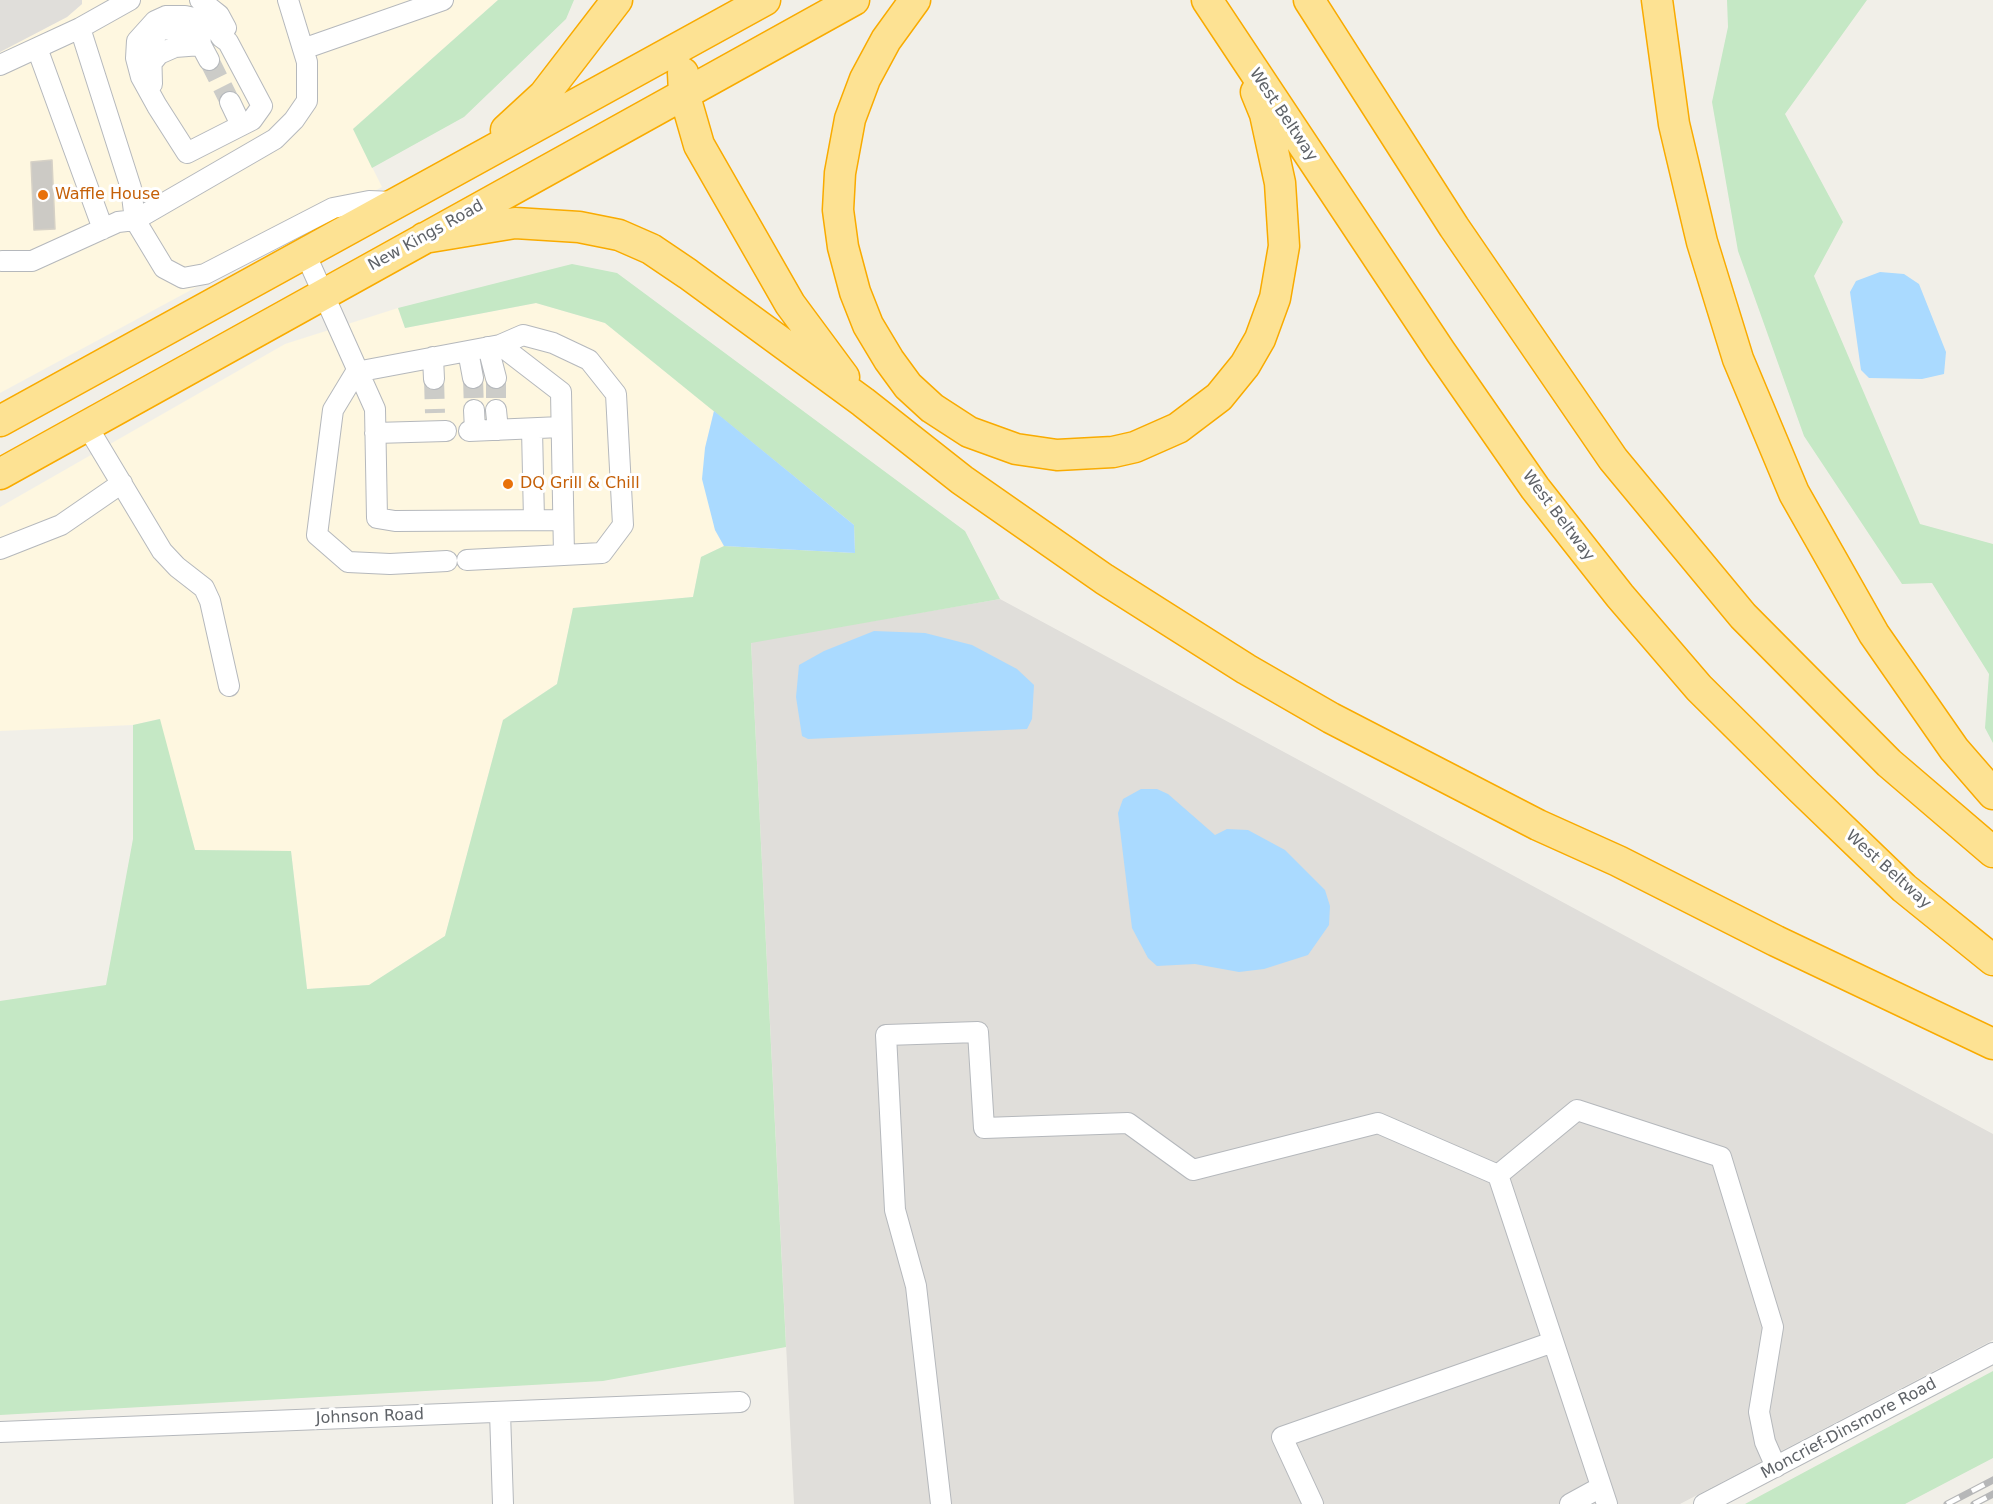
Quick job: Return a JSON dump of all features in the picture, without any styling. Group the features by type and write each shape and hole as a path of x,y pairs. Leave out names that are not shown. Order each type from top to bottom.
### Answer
{"highway":[{"path":"472,162 543,95 617,0"},
{"path":"0,421 765,0"},
{"name":"New Kings Road","path":"0,474 321,293 854,0"},
{"path":"915,0 886,40 865,78 850,119 840,172 838,210 843,247 855,292 868,325 908,386 932,408 969,432 1026,450 1057,455 1113,452 1135,447 1178,428 1219,397 1245,365 1260,339 1275,298 1284,246 1280,183 1265,114 1239,48"},
{"name":"West Beltway","path":"1207,0 1521,469 1620,597 1699,688 1801,789 1904,888 1993,960"},
{"path":"1309,0 1454,227 1613,459 1743,616 1889,763 1993,852"},
{"path":"1657,0 1674,124 1701,242 1738,359 1794,493 1874,634 1954,748 1993,794"},
{"path":"681,46 684,93 699,145 790,304 863,402"},
{"path":"424,238 515,223 579,227 619,235 651,249 863,402 962,480 1104,579 1246,669 1331,718 1538,825 1618,861 1776,941 1993,1044"}],"street":[{"path":"0,65 80,28 130,0"},
{"path":"166,16 185,16 207,21 228,42 262,106 247,122 187,153 141,77 135,58 136,41 155,21 179,6 182,0"},
{"path":"200,0 219,15 229,34 228,42"},
{"path":"1,259 32,261 118,222 135,220 268,143 294,120 307,101 307,62 288,0"},
{"path":"303,49 443,0"},
{"path":"80,28 131,188 135,220 164,268 183,278 205,274 333,208 369,201 400,202"},
{"path":"157,106 150,65 151,46 158,31 171,28 193,29 200,34 205,53"},
{"path":"37,48 103,229"},
{"path":"230,102 268,143"},
{"path":"305,253 356,372 375,409 377,518 395,521 563,520"},
{"path":"447,561 390,564 348,561 317,535 333,410 356,372 494,346 523,334 553,343 589,360 616,394 623,525 602,553 467,560"},
{"path":"494,346 496,378"},
{"path":"494,346 561,392 564,555"},
{"path":"468,351 473,378"},
{"path":"433,357 434,379"},
{"path":"474,410 472,430 561,428"},
{"path":"496,410 498,430"},
{"path":"375,433 439,425"},
{"path":"87,426 162,551 177,567 204,588 210,602 229,687"},
{"path":"532,429 534,520"},
{"path":"0,549 61,525 122,483"},
{"path":"941,1504 916,1286 895,1210 886,1035 978,1032 984,1128 1128,1123 1193,1170 1378,1123 1498,1175 1604,1496 1570,1504"},
{"path":"1498,1175 1578,1110 1721,1157 1773,1327 1759,1412 1765,1442 1776,1467"},
{"path":"1313,1504 1282,1437 1553,1342"},
{"name":"Moncrief-Dinsmore Road","path":"1704,1504 1993,1353"},
{"name":"Johnson Road","path":"0,1432 740,1402"},
{"path":"500,1412 503,1504"}],"shaded area":[{"path":"0,0 82,0 82,4 67,17 0,52"},
{"path":"82,0 498,0 353,129 382,187 0,393 0,52 67,17 82,4"},
{"path":"536,303 605,323 714,411 705,448 715,530 724,546 701,557 693,597 573,608 557,684 503,720 445,936 369,985 307,989 291,851 195,850 159,719 133,725 0,731 0,507 285,344 398,308 405,328"},
{"path":"1000,599 1993,1134 1993,1340 1680,1504 794,1504 751,642"}],"green space":[{"path":"498,0 574,0 566,19 464,117 372,168 353,129"},
{"path":"1727,0 1867,0 1785,114 1843,222 1814,276 1920,524 1993,544 1993,743 1985,728 1989,674 1932,583 1902,584 1804,436 1738,251 1712,102 1728,27"},
{"path":"572,264 617,273 965,531 1000,599 751,643 786,1347 603,1381 0,1415 0,1001 106,985 133,839 133,725 160,719 195,850 291,851 307,989 369,985 445,936 503,720 557,684 573,608 693,597 701,557 724,546 855,553 854,525 605,323 536,303 405,328 398,308"},
{"path":"1993,1371 1993,1458 1905,1504 1745,1504"}],"water":[{"path":"1880,272 1904,274 1919,284 1946,352 1944,374 1922,379 1869,378 1861,370 1850,292 1856,281"},
{"path":"714,411 854,525 855,553 724,546 715,530 702,479 705,448"},
{"path":"874,631 925,633 972,645 1017,669 1034,685 1032,719 1027,729 808,739 802,736 796,697 799,665 824,651"},
{"path":"1141,789 1157,789 1168,794 1215,835 1227,829 1248,830 1285,850 1325,890 1330,906 1329,925 1308,955 1264,969 1239,972 1195,964 1157,966 1148,958 1132,928 1118,813 1123,799"}],"building":[{"name":"Waffle House","path":"52,160 55,229 34,230 31,162"}],"tunnel":[{"path":"209,60 230,102"},
{"path":"473,378 474,410"},
{"path":"496,378 496,410"},
{"path":"434,379 435,413"}],"railway":[{"path":"1947,1504 1993,1480"},
{"path":"1974,1504 1993,1494"}],"place":[{"name":"Waffle House","path":"43,195"},
{"name":"DQ Grill & Chill","path":"508,484"}]}
